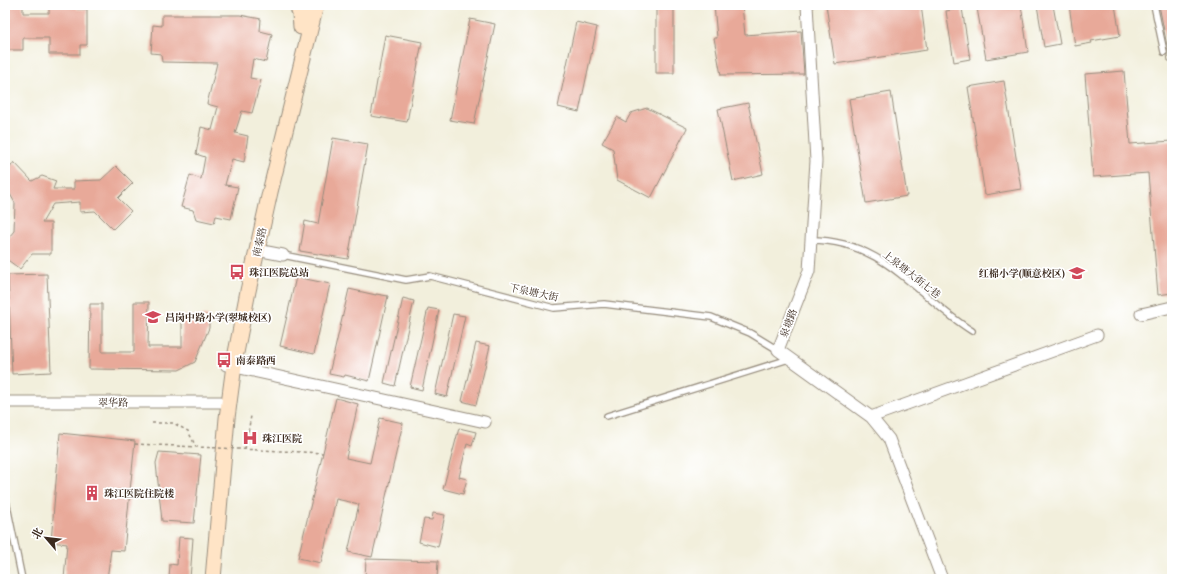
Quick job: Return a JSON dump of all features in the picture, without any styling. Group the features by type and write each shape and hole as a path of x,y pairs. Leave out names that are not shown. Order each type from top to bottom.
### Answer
{"main road":[{"path":"297,5 300,14 301,27"},
{"name":"南泰路","path":"213,579 227,418 233,324 262,186 306,5"},
{"name":"南泰路","path":"206,579 221,402 316,5"}],"street":[{"name":"泉塘路","path":"807,5 816,161 811,240 808,271 778,350 871,417 889,439 942,579"},
{"path":"257,250 283,255"},
{"path":"1141,314 1172,307"},
{"path":"871,417 1097,335"},
{"path":"230,366 485,422"},
{"name":"翠华路","path":"5,402 221,402"}],"lane":[{"path":"1154,5 1164,52"},
{"name":"上泉塘大街七巷","path":"811,240 838,242 867,252 878,258 925,293 950,317 972,331"},
{"name":"下泉塘大街","path":"283,255 406,280 430,276 554,308 604,304 711,317 750,332 778,350"},
{"path":"607,416 789,359"},
{"path":"5,496 22,579"}],"path":[{"path":"245,449 251,416"},
{"path":"152,423 174,423 188,431 196,447"},
{"path":"135,444 323,453"}],"building":[{"path":"5,5 23,5 23,13 49,13 49,5 77,5 77,9 87,9 87,45 80,45 80,54 49,54 49,38 23,38 23,50 5,50"},
{"path":"656,5 674,5 674,73 656,73"},
{"path":"714,5 742,5 745,35 801,31 804,74 721,75 714,38 717,38"},
{"path":"826,5 921,5 927,50 835,64"},
{"path":"995,5 1021,5 1028,52 986,59 977,8"},
{"path":"1037,5 1053,5 1060,44 1044,47"},
{"path":"1069,5 1115,5 1120,36 1091,41 1092,43 1075,46"},
{"path":"1159,5 1172,5 1172,61 1168,61 1168,51"},
{"path":"962,8 970,59 954,62 946,11"},
{"path":"162,15 240,15 261,19 260,31 272,34 266,62 253,59 250,78 261,80 252,113 242,111 235,133 248,136 244,162 232,159 225,185 238,187 231,219 216,216 214,223 196,219 193,210 181,207 190,175 201,179 205,157 196,154 201,127 212,130 218,107 207,104 217,63 162,62 161,54 151,53 153,25 162,26"},
{"path":"470,19 495,24 474,124 450,120"},
{"path":"576,22 597,27 579,112 558,107"},
{"path":"385,35 422,42 407,122 371,116"},
{"path":"1124,71 1130,144 1172,141 1172,293 1158,295 1148,173 1093,177 1085,74"},
{"path":"1004,81 1021,189 985,195 968,87"},
{"path":"891,92 907,196 866,203 849,99"},
{"path":"748,103 763,174 733,181 718,109"},
{"path":"647,108 687,128 651,198 617,180 613,149 602,143 617,117 626,122 631,113"},
{"path":"333,138 368,144 348,259 300,251 305,221 318,224"},
{"path":"14,162 32,181 42,176 56,181 53,189 74,189 74,181 101,180 116,166 133,183 118,198 131,211 113,229 95,211 80,212 80,202 53,204 42,223 51,223 51,254 32,254 20,269 5,258 5,242 14,231 15,203 5,185 5,175"},
{"path":"47,274 51,372 12,374 8,275"},
{"path":"296,277 330,284 314,354 280,346"},
{"path":"349,289 388,296 369,381 345,375 344,377 329,374"},
{"path":"403,298 414,301 395,386 384,383"},
{"path":"134,302 149,302 148,347 182,347 182,316 209,316 209,328 195,362 179,370 89,369 90,304 102,304 102,352 134,352"},
{"path":"428,308 439,310 422,390 410,387"},
{"path":"453,314 465,316 447,397 435,394"},
{"path":"476,343 490,346 476,405 462,401"},
{"path":"336,398 358,404 346,458 370,463 380,418 403,423 372,557 348,552 359,504 336,499 321,563 298,558"},
{"path":"459,428 476,432 472,446 467,444 459,477 467,479 463,494 443,489"},
{"name":"珠江医院住院楼","path":"60,433 135,441 124,551 111,550 107,579 64,579 67,544 51,542"},
{"path":"159,452 201,455 194,523 162,521 156,463"},
{"path":"433,513 445,515 438,547 419,542 424,519 432,520"},
{"path":"179,537 193,538 190,579 169,579 170,564 177,565"},
{"path":"366,559 438,561 437,579 365,579"}],"place":[{"name":"珠江医院总站","path":"237,272"},
{"name":"红棉小学(顺意校区)","path":"1077,273"},
{"name":"昌岗中路小学(翠城校区)","path":"153,317"},
{"name":"南泰路西","path":"224,360"},
{"name":"珠江医院","path":"250,438"},
{"name":"珠江医院住院楼","path":"92,493"}]}
